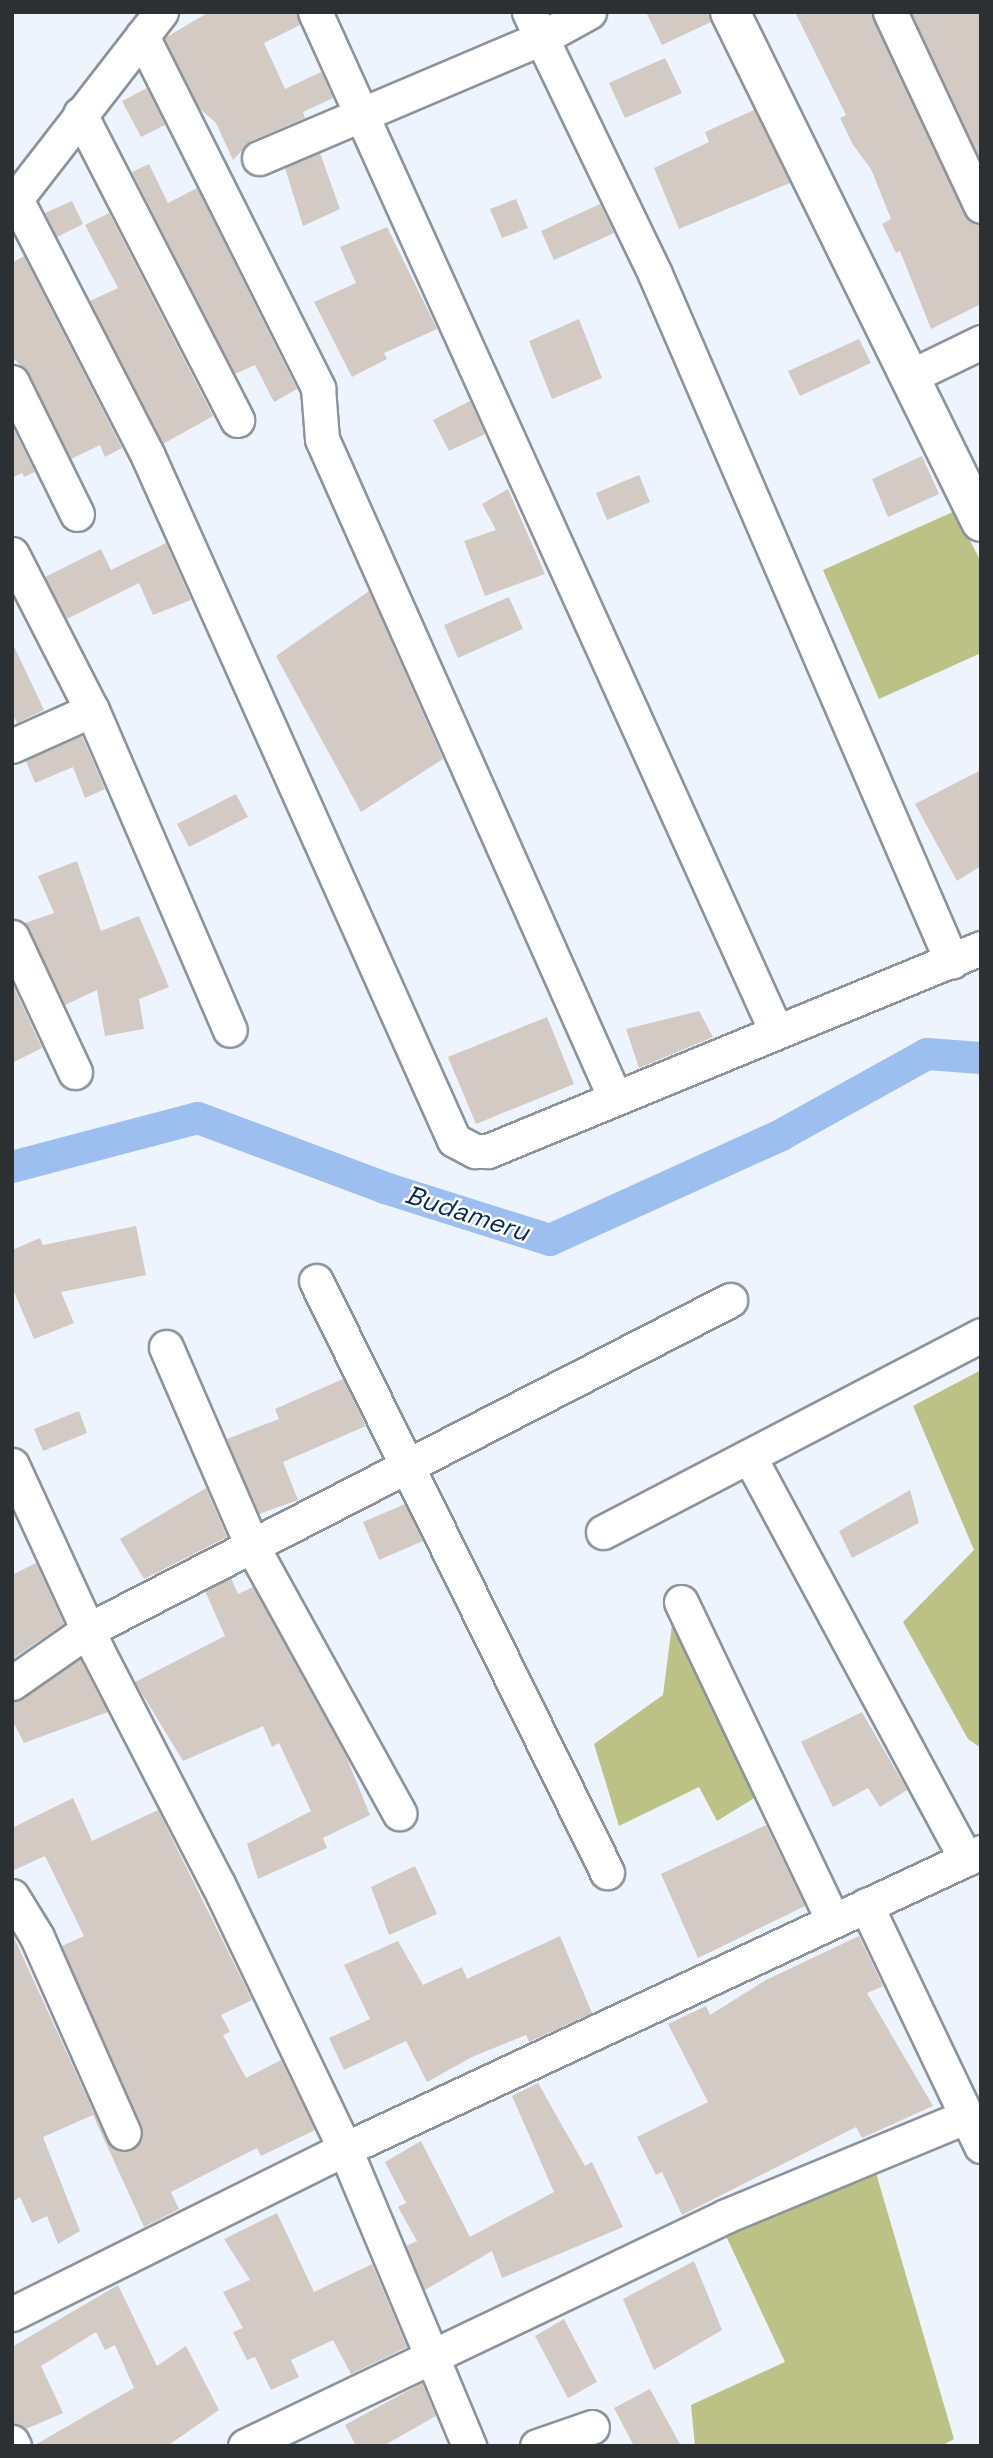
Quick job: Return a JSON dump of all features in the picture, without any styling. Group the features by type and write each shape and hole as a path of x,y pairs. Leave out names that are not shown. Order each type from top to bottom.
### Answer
{"street":[{"path":"315,12 776,1031"},
{"path":"259,158 360,116 535,26 589,12"},
{"path":"730,12 981,522"},
{"path":"890,12 981,206"},
{"path":"535,26 655,274 966,955 488,1151 475,1152 454,1140 148,457 14,201 151,24 318,388 322,439 615,1098"},
{"path":"80,114 237,421"},
{"path":"909,377 981,342"},
{"path":"12,382 77,514"},
{"path":"12,554 92,710 230,1030"},
{"path":"12,746 92,710"},
{"path":"12,937 75,1072"},
{"path":"316,1281 607,1872"},
{"path":"12,1683 88,1630 253,1548 730,1300"},
{"path":"603,1532 981,1335"},
{"path":"166,1347 253,1548 399,1813"},
{"path":"12,2314 345,2149 973,1856 749,1456"},
{"path":"12,1465 166,1792 218,1884 345,2149 434,2352 470,2446"},
{"path":"681,1602 833,1920"},
{"path":"12,1896 24,1942 124,2133"},
{"path":"866,1905 981,2146"},
{"path":"245,2446 434,2352 726,2216 967,2116"},
{"path":"537,2446 592,2427"}],"green space":[{"path":"955,511 981,562 981,653 879,699 823,570"},
{"path":"981,1370 981,1748 968,1739 903,1622 974,1550 913,1406"},
{"path":"673,1617 756,1797 717,1821 699,1787 619,1826 594,1744 663,1695"},
{"path":"876,2173 954,2439 941,2446 695,2446 691,2405 785,2362 726,2236"}],"building":[{"path":"209,12 296,12 300,25 264,43 285,89 321,72 333,98 303,112 305,118 251,141 233,160 216,123 199,108 165,38"},
{"path":"646,12 708,12 711,22 662,45"},
{"path":"795,12 871,12 964,214 981,226 981,304 931,329 900,251 896,253 882,224 891,219 871,169 853,145 840,118 846,115"},
{"path":"911,12 981,12 979,157"},
{"path":"665,58 682,93 625,118 609,83"},
{"path":"147,88 165,125 141,137 122,101"},
{"path":"754,110 790,183 679,229 654,168 709,142 705,132"},
{"path":"320,153 340,209 303,226 285,168"},
{"path":"149,164 168,203 197,188 297,389 274,402 255,365 235,374 132,172"},
{"path":"516,199 528,228 502,238 490,209"},
{"path":"72,201 83,224 57,237 45,213"},
{"path":"600,204 614,233 554,260 541,231"},
{"path":"109,213 213,416 163,444 90,301 118,288 85,225"},
{"path":"387,227 437,329 384,353 387,359 352,377 314,302 356,283 340,247"},
{"path":"24,256 122,448 105,457 100,445 71,459 29,374 12,357 12,263"},
{"path":"579,319 602,378 552,399 529,341"},
{"path":"859,339 871,363 800,396 788,371"},
{"path":"470,401 485,434 449,451 433,420"},
{"path":"12,426 35,472 24,477 22,473 12,478"},
{"path":"922,456 939,494 888,517 872,479"},
{"path":"639,475 650,502 607,520 596,493"},
{"path":"508,489 545,574 485,596 464,541 496,530 482,504"},
{"path":"166,543 191,600 153,615 139,583 67,619 45,577 101,549 111,570"},
{"path":"369,591 443,759 361,812 276,656"},
{"path":"509,597 523,629 458,658 444,625"},
{"path":"12,642 44,710 17,723 12,713"},
{"path":"82,736 105,789 85,798 73,767 35,783 26,761"},
{"path":"981,770 981,866 957,881 915,804"},
{"path":"236,794 248,817 189,847 177,824"},
{"path":"77,861 101,931 139,916 169,987 139,999 144,1029 105,1036 97,990 65,1005 25,923 54,913 38,876"},
{"path":"12,983 42,1048 12,1063"},
{"path":"699,1011 713,1037 639,1068 626,1029"},
{"path":"547,1017 574,1084 476,1124 448,1057"},
{"path":"136,1226 146,1275 61,1292 74,1323 34,1339 12,1287 12,1250 40,1238 43,1245"},
{"path":"343,1379 366,1426 283,1462 298,1500 259,1514 227,1439 279,1419 275,1409"},
{"path":"79,1411 87,1433 43,1451 34,1429"},
{"path":"206,1488 227,1537 144,1579 120,1539"},
{"path":"910,1490 919,1523 852,1558 839,1531"},
{"path":"405,1504 423,1541 379,1560 363,1522"},
{"path":"36,1563 64,1624 12,1659 12,1575"},
{"path":"231,1578 238,1594 253,1587 346,1756 370,1815 323,1838 327,1848 258,1879 247,1844 311,1811 279,1743 272,1747 263,1726 183,1761 135,1682 225,1636 205,1591"},
{"path":"80,1659 108,1712 24,1743 12,1720 12,1702"},
{"path":"862,1712 907,1790 880,1807 868,1788 833,1807 801,1742"},
{"path":"73,1798 92,1841 158,1810 252,2000 221,2015 230,2032 223,2035 246,2078 281,2060 315,2130 261,2156 257,2148 171,2192 179,2209 144,2227 93,2115 43,2137 80,2231 58,2244 47,2216 32,2223 20,2197 12,2202 12,1933 107,2141 113,2149 131,2151 143,2134 62,1946 84,1936 45,1856 12,1871 12,1828"},
{"path":"766,1825 805,1906 698,1958 661,1874"},
{"path":"415,1866 437,1914 389,1935 371,1887"},
{"path":"560,1936 592,2013 529,2042 526,2035 472,2057 427,2082 406,2041 344,2070 329,2038 370,2019 344,1965 398,1941 423,1985 462,1967 467,1979"},
{"path":"859,1936 883,1986 867,1993 933,2106 862,2138 856,2127 682,2215 662,2172 656,2175 637,2137 708,2102 668,2024 706,2006 710,2015 766,1980"},
{"path":"538,2083 585,2166 592,2162 623,2227 502,2278 492,2251 425,2290 406,2246 417,2241 398,2207 406,2203 385,2162 421,2141 470,2237 554,2192 512,2096"},
{"path":"277,2213 314,2292 372,2264 407,2347 351,2374 333,2340 291,2360 299,2377 271,2390 255,2357 247,2360 233,2332 243,2328 223,2292 250,2280 224,2239"},
{"path":"694,2261 722,2330 654,2370 623,2299"},
{"path":"118,2285 157,2366 186,2346 219,2410 167,2446 33,2446 134,2388 115,2345 105,2350 96,2332 41,2366 63,2413 26,2429 12,2423 12,2347"},
{"path":"564,2319 597,2382 568,2398 535,2336"},
{"path":"422,2383 436,2416 383,2446 356,2446 345,2425"},
{"path":"650,2389 681,2446 634,2446 614,2408"}],"waterway":[{"name":"Budameru","path":"12,1167 198,1118 385,1188 550,1240 781,1135 927,1054 981,1058"}]}
